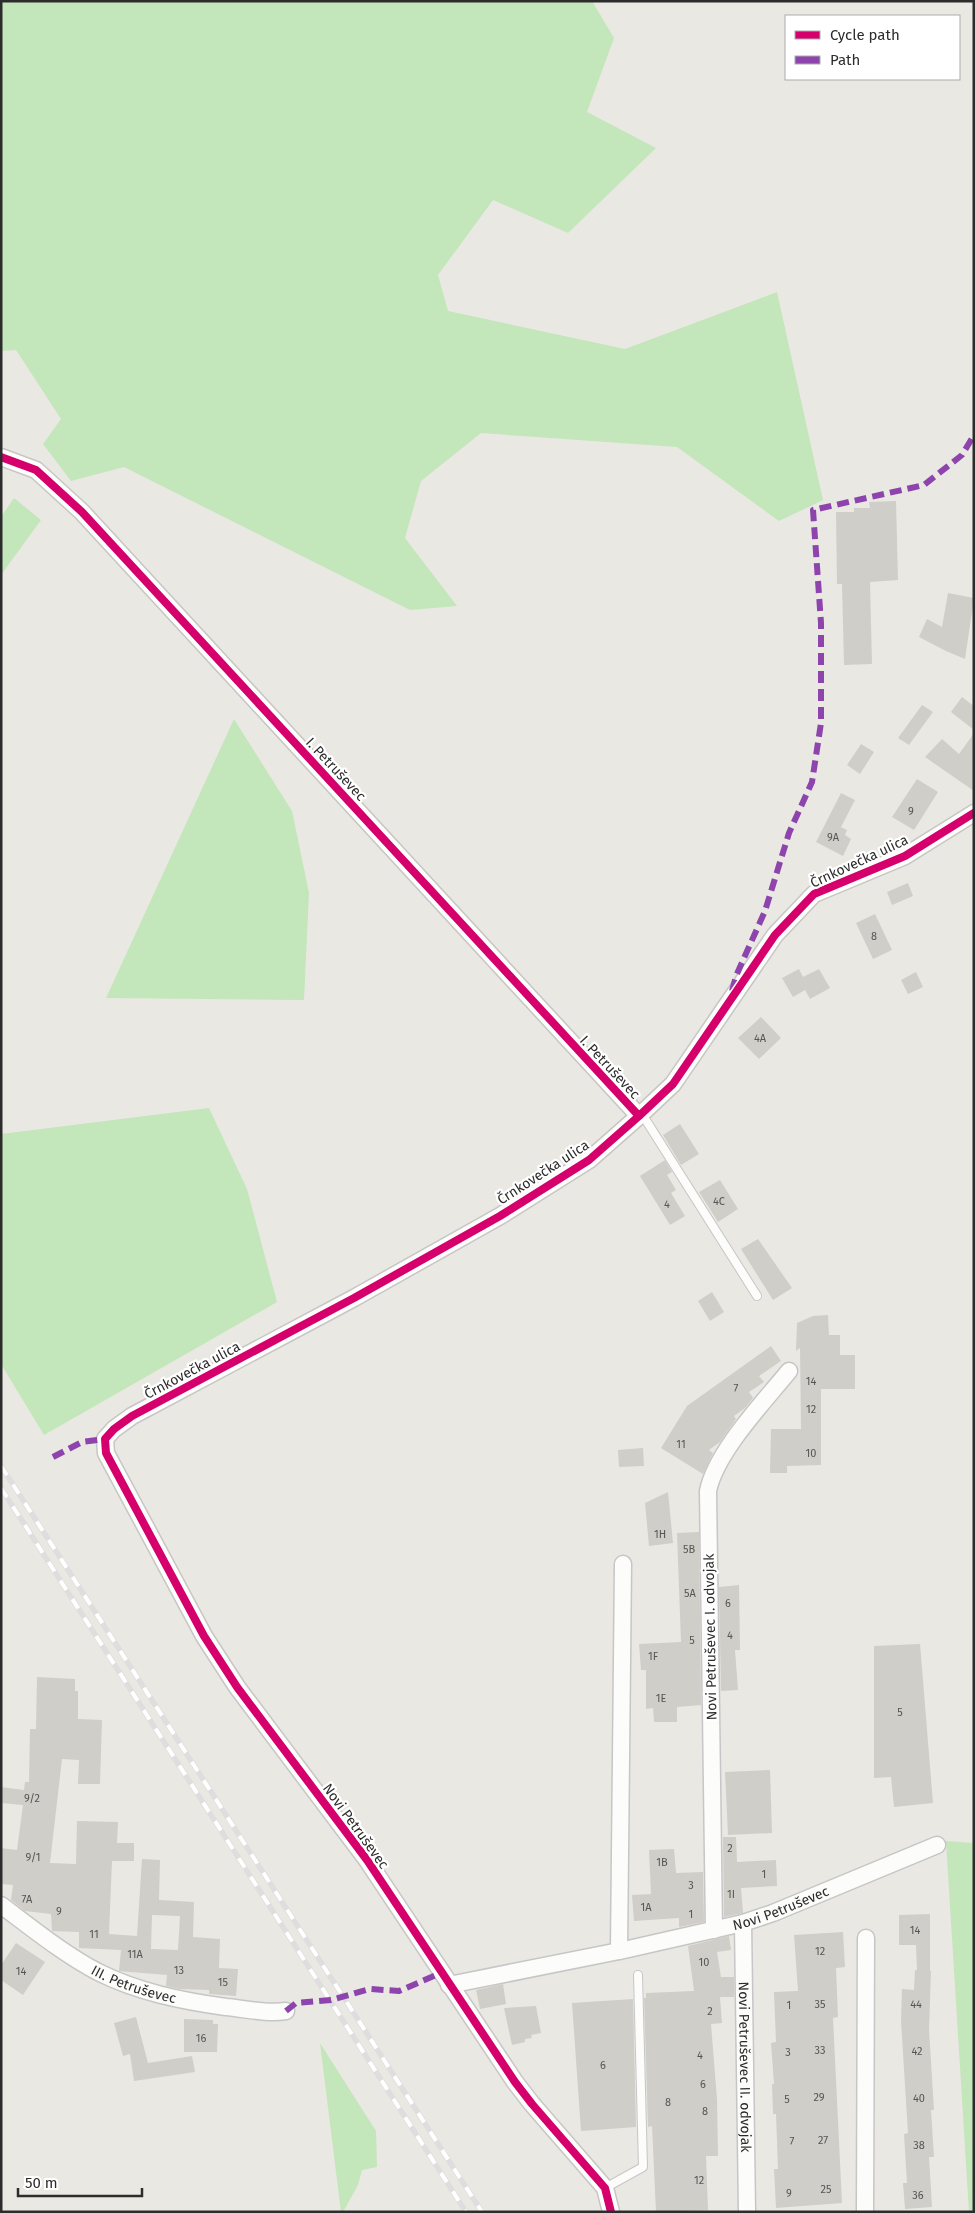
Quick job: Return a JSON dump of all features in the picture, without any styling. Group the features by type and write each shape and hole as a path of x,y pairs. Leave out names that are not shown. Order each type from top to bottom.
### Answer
{"street":[{"name":"I. Petruševec","path":"1,456 36,470 82,512 641,1115"},
{"name":"Črnkovečka ulica","path":"105,1439 114,1428 132,1416 354,1298 500,1216 589,1160 641,1115 673,1084 775,935 814,894 905,856 974,813"},
{"name":"Novi Petruševec I. odvojak","path":"714,1930 708,1491 710,1478 722,1457 789,1371"},
{"name":"Novi Petruševec","path":"105,1439 106,1453 204,1636 237,1687 367,1860 449,1985 532,2104 606,2188 611,2212"},
{"path":"618,1951 622,1564"},
{"name":"Novi Petruševec","path":"449,1985 618,1951 743,1923 773,1913 937,1845"},
{"name":"III. Petruševec","path":"1,1905 59,1948 97,1971 124,1984 171,1998 197,2003 270,2013 286,2011"},
{"name":"Novi Petruševec II. odvojak","path":"743,1923 747,2212"},
{"path":"865,2212 866,1938"}],"lane":[{"path":"641,1115 757,1296"},
{"path":"606,2188 643,2167 638,1975"}],"green space":[{"path":"1,1 231,1 232,3 237,1 592,1 614,38 587,112 656,148 568,233 493,200 438,275 448,311 625,349 777,292 823,500 779,521 677,447 481,433 421,481 405,538 457,606 410,610 124,467 71,481 43,444 61,419 16,350 1,351"},
{"path":"14,498 41,520 1,575 1,517"},
{"path":"234,719 292,811 309,893 304,1000 106,998"},
{"path":"209,1108 247,1189 277,1302 44,1435 1,1364 1,1134"},
{"path":"946,1841 974,1843 974,2212 969,2212"},
{"path":"320,2043 376,2131 377,2167 362,2170 358,2185 343,2212 341,2212"}],"building":[{"path":"896,501 898,580 870,582 872,664 844,665 842,584 837,584 836,512 854,512 854,508 870,508 869,502"},
{"path":"948,593 974,598 965,659 919,637 927,619 942,627"},
{"path":"962,697 974,706 974,730 951,712"},
{"path":"922,705 933,712 909,745 898,738"},
{"path":"974,733 974,791 925,757 942,739 959,754"},
{"path":"861,744 874,752 860,774 847,765"},
{"path":"917,779 938,792 914,830 892,817"},
{"path":"841,793 855,800 841,827 847,830 845,835 851,839 843,856 816,842"},
{"path":"908,883 913,896 892,905 887,892"},
{"path":"875,914 892,950 873,959 856,923"},
{"path":"799,969 803,977 819,969 830,988 810,999 805,990 793,997 782,978"},
{"path":"916,972 923,987 908,994 901,980"},
{"path":"761,1017 781,1038 759,1059 738,1038"},
{"path":"680,1124 699,1154 681,1165 663,1135"},
{"path":"665,1160 672,1172 667,1175 676,1190 671,1193 685,1216 670,1225 640,1176"},
{"path":"720,1180 738,1209 718,1222 699,1192"},
{"path":"758,1239 792,1288 773,1300 741,1249"},
{"path":"712,1292 724,1312 710,1321 698,1301"},
{"path":"828,1315 829,1335 840,1335 840,1355 855,1355 855,1389 821,1389 821,1465 787,1466 787,1473 770,1473 771,1429 801,1429 800,1348 796,1351 797,1323 813,1316"},
{"path":"771,1346 781,1361 759,1376 764,1382 749,1392 753,1398 745,1408 734,1416 736,1419 720,1442 709,1450 713,1453 703,1474 661,1448 687,1406"},
{"path":"643,1448 644,1466 619,1467 618,1450"},
{"path":"668,1492 673,1543 649,1546 645,1503"},
{"path":"699,1532 701,1705 677,1707 677,1722 654,1722 653,1708 646,1709 646,1670 641,1670 639,1644 681,1642 677,1533"},
{"path":"739,1585 740,1650 735,1650 738,1690 721,1691 719,1587"},
{"path":"920,1644 933,1803 894,1807 891,1777 874,1778 874,1646"},
{"path":"37,1677 75,1679 75,1691 78,1691 78,1719 102,1720 100,1784 78,1784 79,1760 62,1759 50,1863 76,1864 77,1821 118,1822 117,1843 134,1843 134,1861 112,1861 109,1934 137,1936 142,1859 160,1860 159,1900 194,1902 193,1937 220,1939 219,1968 238,1969 236,1996 209,1994 209,1990 179,1989 166,1986 167,1975 119,1971 121,1950 79,1948 79,1932 52,1931 51,1914 25,1911 11,1900 13,1885 1,1884 1,1848 17,1850 23,1805 1,1803 1,1787 24,1790 25,1782 29,1782 30,1729 36,1729","holes":["152,1915 180,1916 178,1950 151,1949"]},
{"path":"770,1770 772,1833 728,1835 725,1772"},
{"path":"723,1837 736,1837 737,1862 776,1860 777,1886 741,1888 743,1913 724,1917"},
{"path":"674,1849 676,1873 703,1872 704,1922 679,1927 679,1918 634,1921 632,1895 651,1894 649,1850"},
{"path":"930,1914 929,2030 934,2110 931,2110 934,2157 929,2157 932,2207 905,2209 903,2183 907,2183 904,2134 908,2133 901,2021 902,1989 914,1990 915,1970 917,1970 916,1945 899,1945 899,1915"},
{"path":"843,1932 845,1967 836,1968 838,2017 833,2018 842,2203 776,2208 774,2169 778,2169 776,2114 773,2114 772,2084 774,2084 771,2043 776,2042 774,1992 798,1991 794,1935"},
{"path":"729,1936 731,1950 717,1952 721,1977 734,1977 734,1997 720,1997 722,2023 711,2024 717,2099 718,2156 706,2156 708,2210 656,2212 652,2126 648,2127 644,1998 646,1998 646,1993 694,1991 688,1946"},
{"path":"16,1943 45,1962 23,1995 1,1980 1,1965"},
{"path":"503,1984 506,2004 480,2009 476,1990"},
{"path":"633,1999 636,2127 581,2131 572,2003"},
{"path":"536,2006 541,2033 531,2035 532,2038 525,2039 525,2042 512,2045 504,2008"},
{"path":"136,2017 148,2063 192,2056 195,2072 134,2081 130,2054 123,2056 114,2023"},
{"path":"184,2019 213,2020 213,2024 218,2024 217,2052 184,2052"}],"railway":[{"path":"1,1466 482,2212"},
{"path":"1,1488 466,2212"}],"marked path":[{"path":"732,991 736,976 765,911 789,833 812,782 821,723 821,623 813,510 924,485 962,455 974,435"},
{"path":"53,1457 82,1442 105,1439"},
{"path":"286,2011 296,2003 331,2000 370,1989 399,1991 441,1973"}],"cycle path":[{"path":"1,457 36,470 82,512 639,1116"},
{"path":"611,2212 605,2188 515,2082 367,1860 237,1687 204,1636 106,1453 105,1439 114,1429 132,1416 354,1298 500,1216 589,1160 673,1084 775,935 814,894 905,856 974,813"}]}
